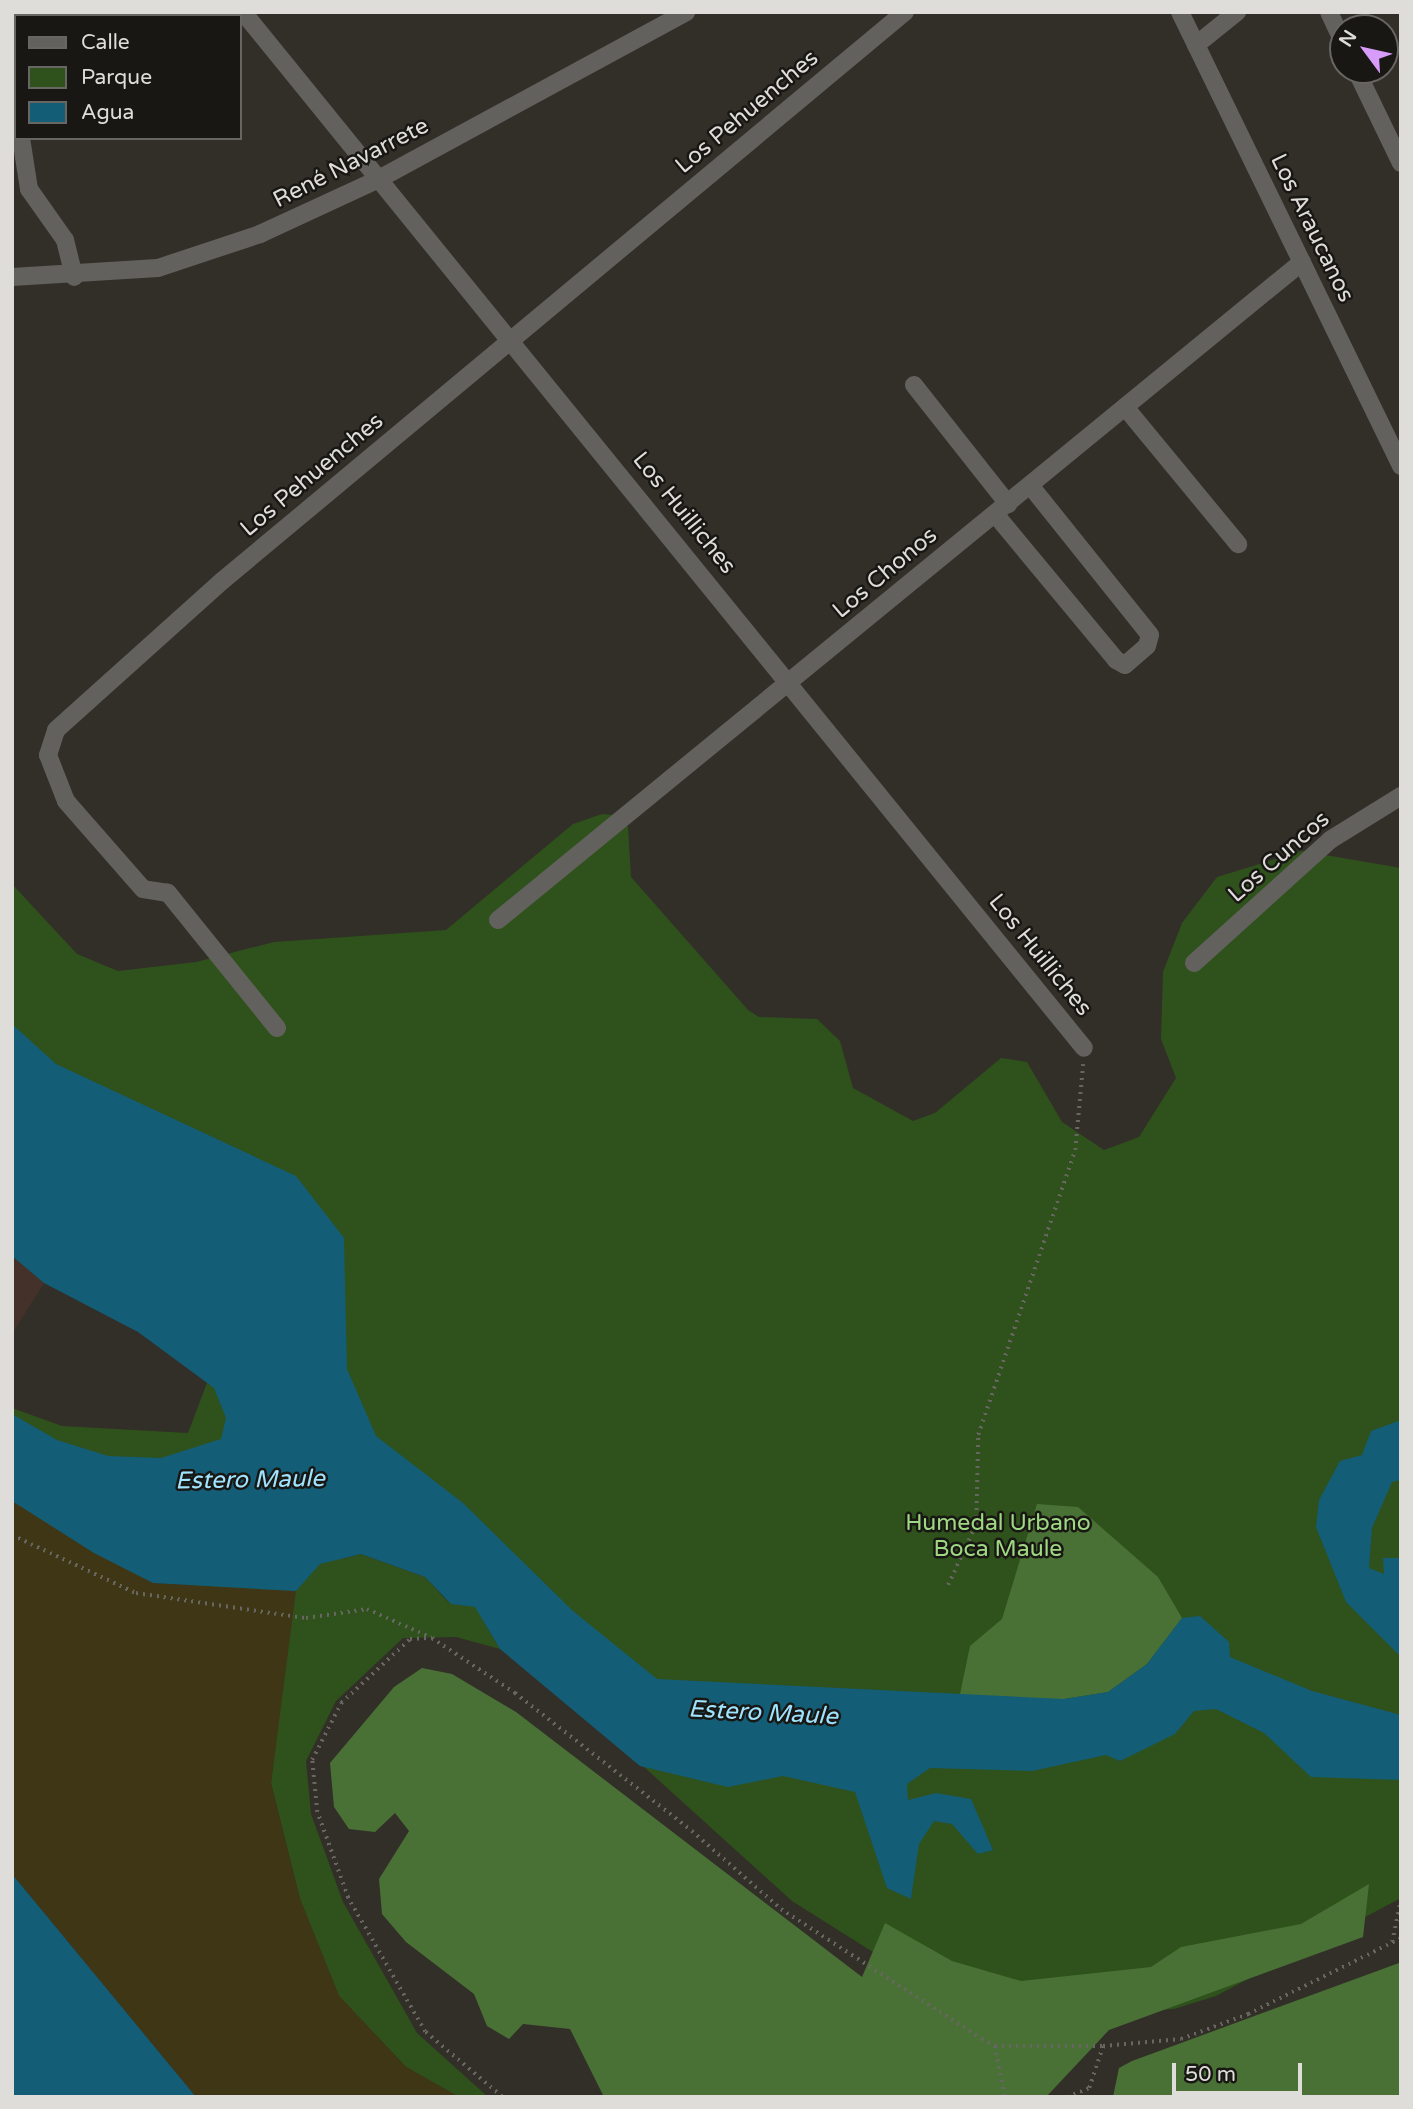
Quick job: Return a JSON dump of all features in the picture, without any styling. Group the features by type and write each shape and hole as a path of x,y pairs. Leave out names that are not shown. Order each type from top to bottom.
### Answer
{"street":[{"name":"Los Huilliches","path":"243,12 377,180 791,683 1084,1048"},
{"name":"René Navarrete","path":"12,277 74,276 158,268 206,255 377,180 686,12"},
{"name":"Los Pehuenches","path":"277,1028 168,893 143,889 66,801 51,767 51,743 74,710 510,340 905,12"},
{"name":"Los Araucanos","path":"1180,12 1401,466"},
{"path":"1196,45 1237,12"},
{"path":"1363,84 1401,163"},
{"path":"21,140 20,159 29,189 65,240 74,276"},
{"name":"Los Chonos","path":"498,920 791,683 1302,262"},
{"path":"914,385 1001,509 1116,660 1125,665 1147,646 1150,635 1030,485"},
{"path":"1125,407 1238,544"},
{"name":"Los Cuncos","path":"1194,963 1330,841 1401,796"}],"path":[{"path":"948,1585 976,1524 978,1436 1075,1150 1084,1048"},
{"path":"12,1535 136,1593 306,1618 367,1609 408,1622 515,1693 781,1909 995,2046 1103,2046 1181,2039 1248,2014 1401,1938"},
{"path":"432,1638 410,1639 341,1703 312,1760 317,1812 348,1898 425,2032 502,2097"},
{"path":"1392,1942 1401,1898"},
{"path":"995,2046 1005,2097"},
{"path":"1067,2097 1090,2088 1103,2046"}],"shaded area":[{"path":"12,1256 44,1283 12,1334"}],"green space":[{"name":"Humedal Urbano Boca Maule","path":"602,814 614,815 628,827 631,877 748,1010 759,1017 817,1019 840,1041 853,1088 913,1121 935,1113 1001,1058 1027,1062 1062,1122 1104,1150 1139,1137 1176,1078 1161,1039 1163,972 1182,923 1217,877 1302,851 1401,868 1401,1898 1216,1996 1174,2009 1079,2015 879,1939 873,1952 792,1901 484,1622 500,1649 456,1637 403,1638 336,1701 306,1761 311,1814 343,1902 417,2033 488,2097 459,2097 406,2067 339,1996 300,1899 271,1783 291,1619 202,1587 130,1571 12,1526 12,1408 62,1426 188,1433 207,1383 193,1360 12,1231 12,884 77,954 118,971 196,962 274,942 446,930 573,824","holes":["358,1549 422,1567 450,1604 425,1577 361,1554 341,1559"]},
{"path":"1037,1504 1078,1507 1158,1577 1182,1618 1147,1664 1108,1692 1064,1699 959,1699 970,1646 1002,1619"},
{"path":"422,1668 452,1674 516,1712 862,1977 885,1923 952,1961 1021,1981 1151,1967 1181,1947 1301,1924 1369,1884 1363,1937 1109,2030 1046,2097 604,2097 570,2029 523,2024 509,2039 487,2026 474,1994 406,1942 382,1914 379,1879 409,1831 395,1813 375,1832 349,1829 334,1807 330,1763 394,1687"},
{"path":"1399,1963 1401,2097 1113,2097 1119,2068 1132,2061"}],"sand":[{"path":"12,1501 153,1583 296,1591 271,1783 300,1899 339,1996 406,2067 459,2097 196,2097 12,1874"}],"water":[{"name":"Estero Maule","path":"12,1024 56,1064 296,1176 344,1238 347,1369 376,1436 463,1503 573,1611 657,1679 1064,1699 1108,1692 1147,1664 1182,1618 1200,1616 1229,1642 1230,1657 1312,1691 1401,1715 1401,1780 1311,1777 1264,1733 1216,1709 1194,1711 1175,1734 1120,1761 1106,1755 1032,1771 930,1768 907,1784 908,1800 936,1793 971,1799 993,1850 978,1854 952,1824 934,1821 919,1844 911,1899 887,1888 855,1792 783,1776 728,1787 640,1766 500,1649 475,1607 451,1604 425,1577 361,1554 320,1564 296,1591 153,1583 94,1553 12,1501 12,1414 57,1440 108,1456 161,1458 221,1439 226,1418 214,1388 138,1332 44,1283 12,1256"},
{"path":"1401,1420 1401,1480 1392,1482 1372,1528 1369,1568 1384,1574 1383,1558 1401,1558 1401,1657 1346,1602 1316,1527 1319,1500 1340,1461 1362,1455 1371,1431"},
{"path":"12,1874 196,2097 12,2097"}]}
